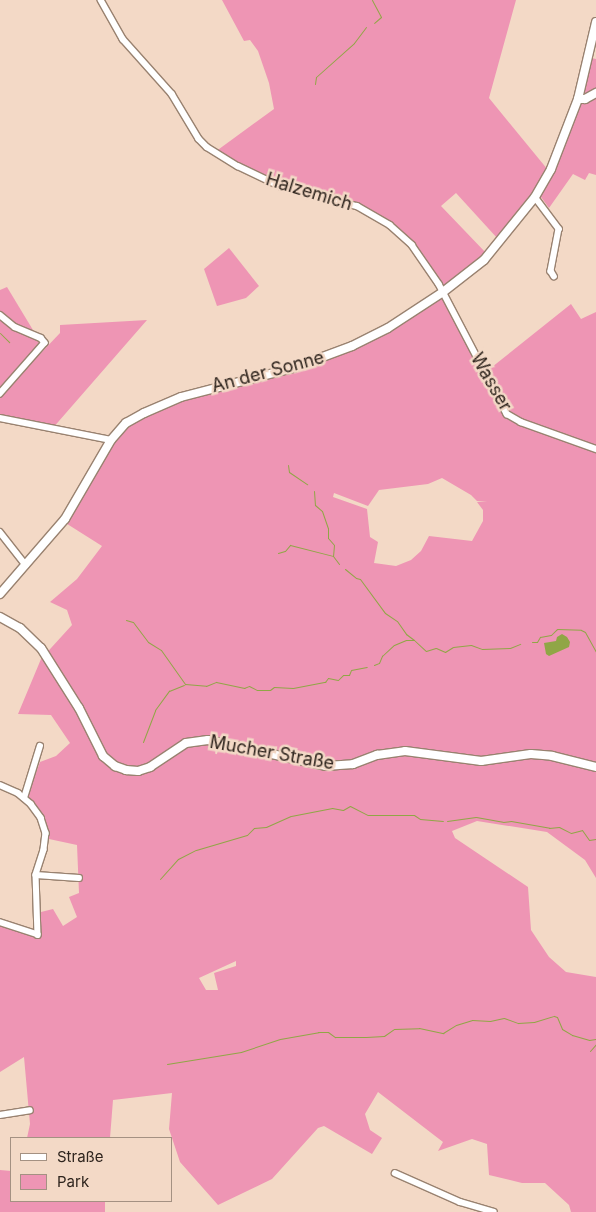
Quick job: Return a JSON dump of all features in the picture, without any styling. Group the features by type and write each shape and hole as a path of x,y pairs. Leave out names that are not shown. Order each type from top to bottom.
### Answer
{"street":[{"name":"Halzemich","path":"101,0 123,38 172,94 207,147 238,166 280,186 357,206 374,214 412,245 443,292"},
{"name":"An der Sonne","path":"0,594 66,519 111,440 126,423 166,403 202,391 293,368 352,346 388,328 443,292 484,260 535,197 552,169 578,99 596,22"},
{"path":"578,99 585,99 596,93"},
{"path":"535,197 559,229 552,271 554,276"},
{"name":"Wasser","path":"443,292 506,414 521,422 596,449"},
{"path":"0,315 15,327 41,338 45,344 0,394"},
{"path":"0,418 111,440"},
{"path":"0,532 26,565"},
{"name":"Mucher Straße","path":"0,617 20,628 40,648 79,708 103,756 111,763 126,770 138,771 150,767 186,743 208,740 326,766 353,764 376,755 405,751 481,761 532,754 552,756 596,768"},
{"path":"24,798 40,746"},
{"path":"0,785 24,798 37,811 46,829 46,842 36,875 38,935 0,923"},
{"path":"36,875 79,878"},
{"path":"0,1115 30,1110"},
{"path":"395,1173 460,1202 494,1212"}],"green space":[{"path":"222,0 516,0 489,98 548,170 534,192 514,215 514,218 498,239 456,193 441,206 487,254 473,266 477,271 447,295 487,371 571,304 581,319 596,312 596,878 585,860 547,832 477,821 452,831 455,838 528,887 531,930 549,957 566,972 596,977 596,1212 571,1212 569,1205 545,1183 522,1183 489,1175 487,1144 472,1139 438,1151 443,1142 378,1092 365,1114 370,1130 382,1138 372,1154 324,1126 318,1128 272,1179 218,1205 180,1162 169,1129 172,1093 113,1100 110,1137 27,1137 30,1124 24,1057 0,1072 0,924 38,935 37,913 53,909 63,926 77,917 69,897 79,893 77,845 49,839 45,820 27,796 40,762 56,756 70,743 51,715 18,714 41,659 72,625 67,610 50,602 77,579 102,546 64,522 121,427 166,403 265,375 369,338 443,292 412,245 366,210 280,186 215,152 274,109 269,83 258,51 250,40 244,41","holes":["442,478 471,495 477,501 487,501 477,502 483,510 483,521 472,541 429,536 421,551 411,560 396,566 374,563 378,542 370,537 367,509 333,497 334,493 368,506 379,490 428,484","236,961 236,966 214,973 218,990 206,990 199,978"]},
{"path":"587,57 596,59 596,175 589,173 585,180 573,174 549,208 541,197 537,204 562,144"},
{"path":"229,248 259,286 246,298 217,306 204,269"},
{"path":"7,287 42,345 0,391 0,290"},
{"path":"147,320 52,429 0,415 0,396 60,333 60,325"},
{"path":"0,1170 10,1171 10,1202 105,1202 105,1212 0,1212"}],"shaded area":[{"path":"562,634 570,642 569,647 549,656 546,654 544,643 556,641 557,637"}],"waterway":[{"path":"372,0 381,17 374,23"},
{"path":"315,84 316,77 354,43 366,27"},
{"path":"0,333 9,342"},
{"path":"288,465 289,472 307,484"},
{"path":"314,491 315,505 322,511 328,528 328,538 334,545 333,556"},
{"path":"278,553 285,551 290,545 333,556 339,564"},
{"path":"345,569 360,579 385,613 397,621 406,634 414,640"},
{"path":"126,620 133,622 148,642 161,650 185,684 206,686 216,682 244,688 249,686 257,690 270,690 274,687 293,688 325,682 328,678 338,680 343,675 349,675 351,670 367,667"},
{"path":"532,642 537,642 540,637 551,635 557,629 581,630 585,632 596,652"},
{"path":"374,665 379,663 382,656 394,645 406,640 414,640 426,651 436,648 445,652 453,647 471,645 482,649 510,648 520,644"},
{"path":"143,742 155,710 169,691 184,685"},
{"path":"160,879 178,859 196,850 247,835 254,828 266,827 291,816 332,808 343,810 350,806 368,815 414,815 420,819 443,821"},
{"path":"447,821 476,817 503,822 511,821 549,828 559,827 571,833 582,830 589,840 596,839"},
{"path":"167,1064 241,1052 280,1039 318,1032 328,1032 335,1037 384,1036 394,1029 419,1028 443,1033 456,1025 472,1020 490,1021 504,1018 518,1023 534,1022 554,1016 557,1017 562,1029 572,1035 589,1040 596,1039"},
{"path":"590,1051 596,1044"}]}
